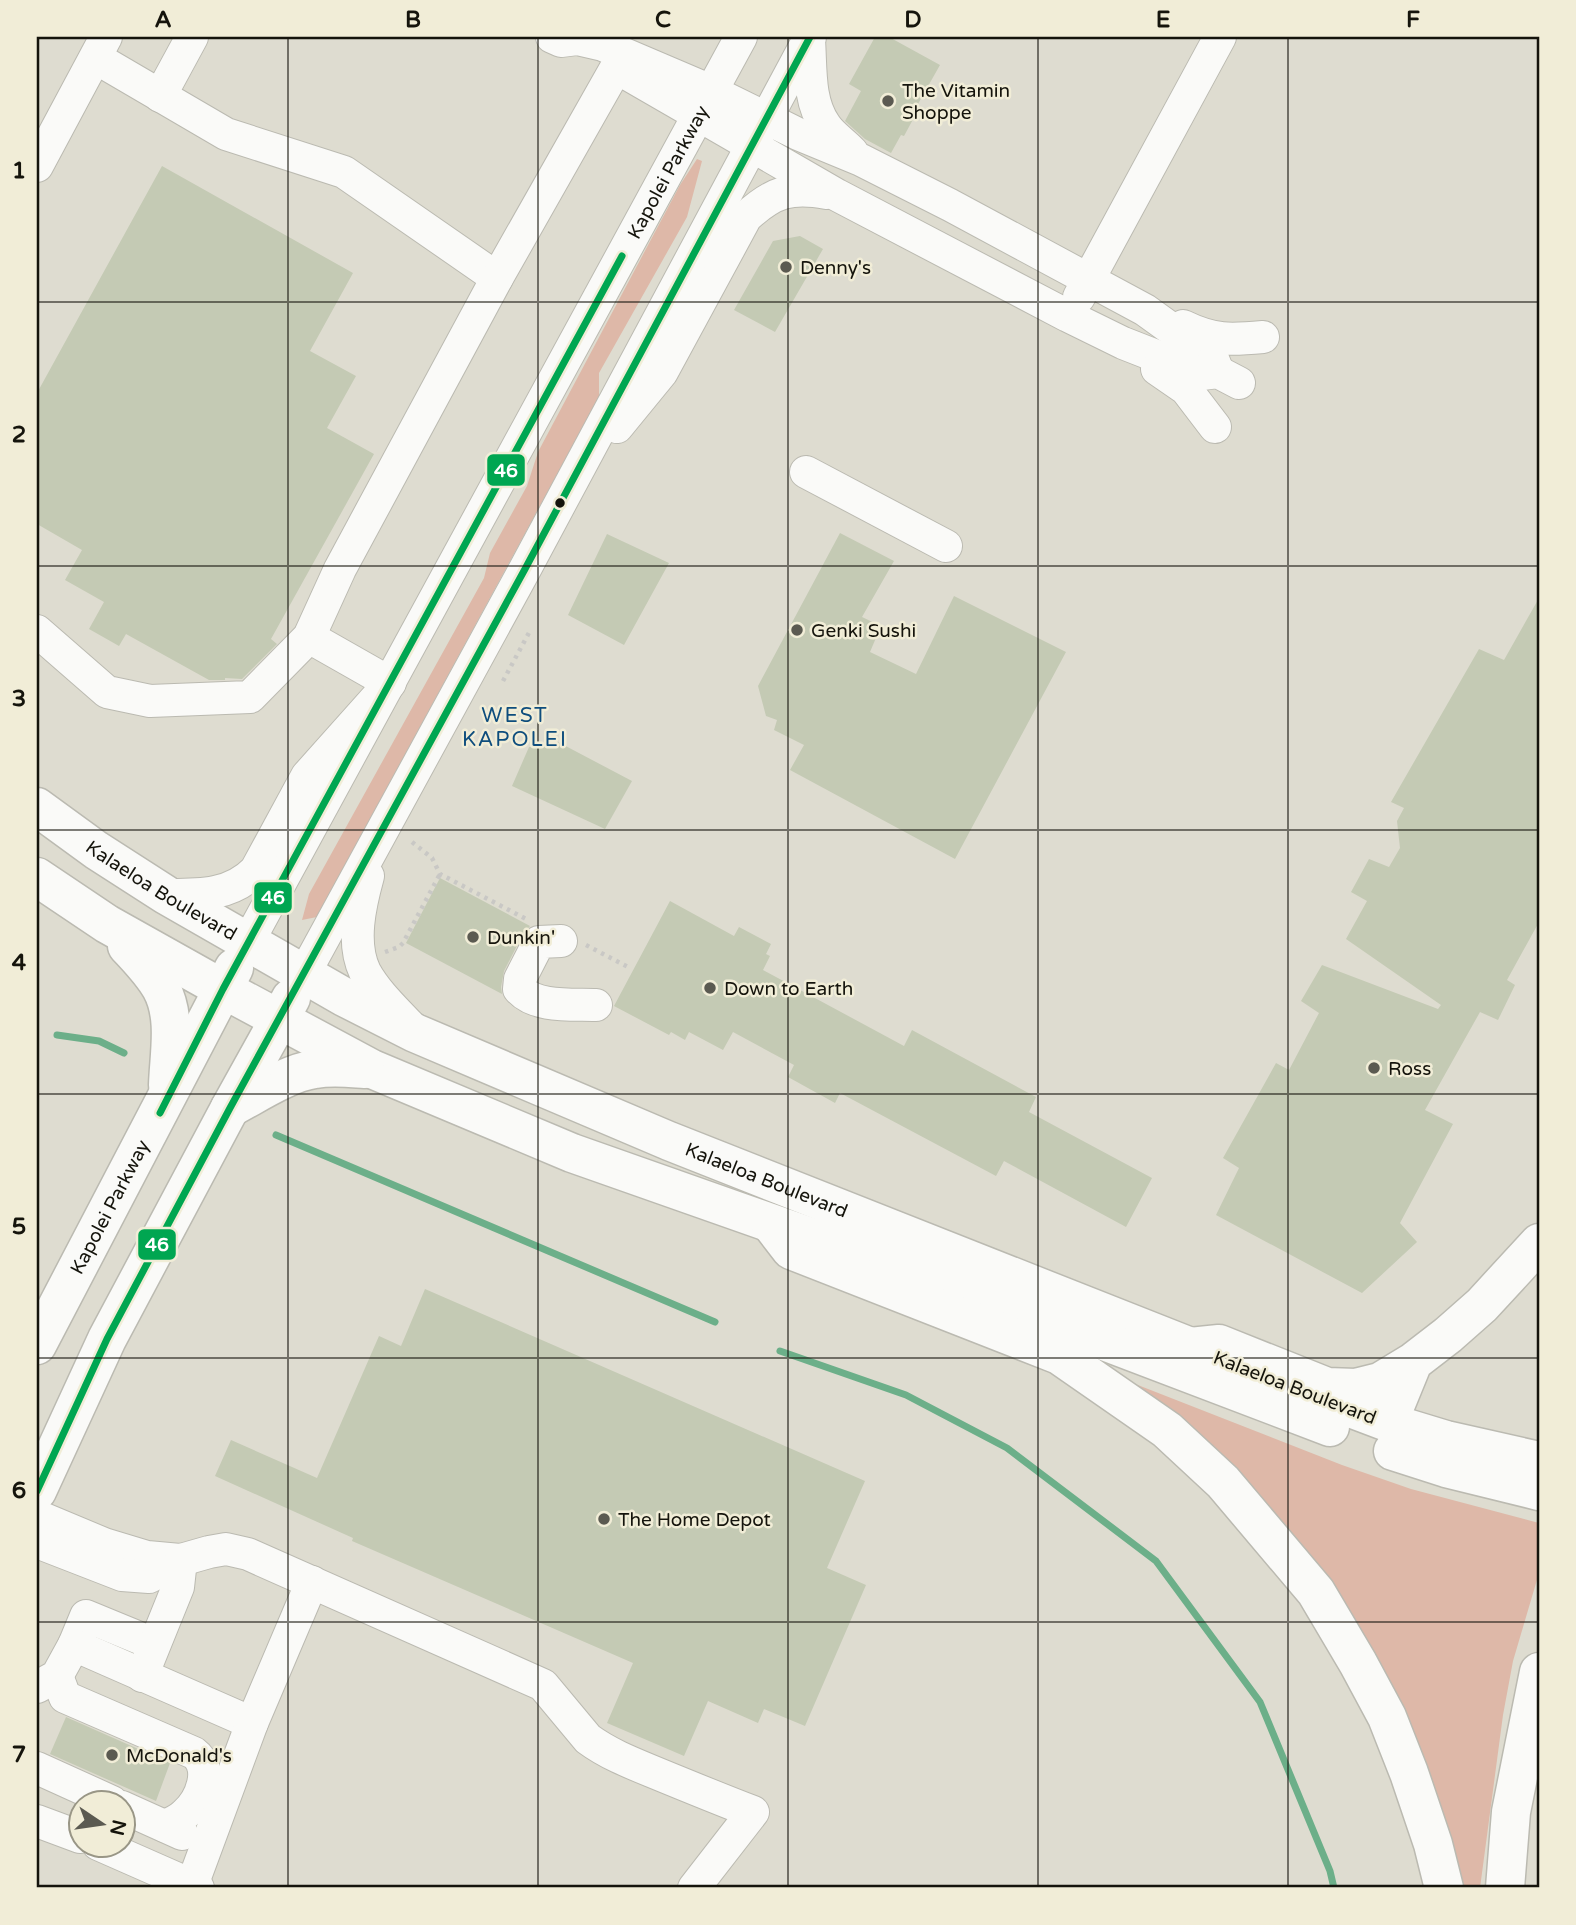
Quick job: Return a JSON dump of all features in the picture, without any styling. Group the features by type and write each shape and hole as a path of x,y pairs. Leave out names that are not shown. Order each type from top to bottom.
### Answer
{"main road":[{"name":"Kalaeloa Boulevard","path":"37,807 96,850 166,895 344,997 415,1033 669,1141 1190,1347 1390,1423 1446,1440 1536,1481"},
{"name":"Kalaeloa Boulevard","path":"37,877 107,924 278,1020 372,1069 572,1153 1083,1333 1407,1456 1536,1481"},
{"path":"107,924 149,969 162,990 168,1007 171,1025 168,1098"},
{"name":"Kapolei Parkway","path":"37,1345 248,942"},
{"path":"37,1491 107,1339 304,974"},
{"path":"230,1108 312,1069 372,1069"},
{"path":"37,1289 60,1244 110,1204"},
{"path":"771,1224 791,1250 1059,1355 1167,1430 1223,1482 1315,1592 1358,1663 1387,1717 1409,1773 1433,1844 1444,1888"},
{"path":"1190,1347 1219,1344 1327,1387 1356,1388 1380,1382 1413,1362 1448,1335 1482,1305 1539,1243"},
{"path":"1390,1423 1413,1362"},
{"path":"1504,1888 1511,1811 1539,1672"}],"street":[{"path":"160,96 192,37"},
{"name":"Kapolei Parkway","path":"248,942 741,37"},
{"path":"1068,316 1220,37"},
{"path":"565,38 603,45 705,103 752,146 837,195 1068,316 1123,343 1202,374 1229,377 1213,359 1145,310"},
{"path":"565,38 616,68 705,103 766,118 798,135 861,160 1145,310 1219,339 1263,337"},
{"path":"809,38 817,111 826,127 861,160"},
{"path":"304,974 809,38"},
{"path":"37,166 101,47 160,96 226,134 344,172 497,278"},
{"path":"37,631 107,692 150,701 250,696 309,637 341,569 497,278 616,68"},
{"path":"568,488 662,372 746,217 761,202 786,191 806,189 837,195"},
{"path":"1123,343 1186,389 1215,426"},
{"path":"806,472 946,546"},
{"path":"166,895 217,893 247,880 256,870 307,776 390,683 309,637"},
{"path":"379,836 361,900 358,932 360,959 372,983 415,1033"},
{"path":"568,940 540,942 520,979 519,989 525,996 546,1002 596,1005"},
{"path":"37,1516 104,1544 136,1554 181,1560"},
{"path":"37,1542 122,1574 149,1577 181,1560 226,1549 248,1553 542,1685 588,1739 610,1754 753,1812 694,1888"},
{"path":"142,1676 178,1587 181,1560"},
{"path":"132,1858 194,1887 252,1723 313,1582"},
{"path":"154,1644 86,1616 74,1645 47,1681 65,1697 194,1753 202,1760 205,1776 196,1800 186,1814 176,1821 159,1823"},
{"path":"74,1645 252,1723"},
{"path":"37,1768 79,1788"},
{"path":"58,1829 74,1786"},
{"path":"136,1813 208,1846"},
{"path":"137,1860 159,1823"}],"path":[{"path":"503,681 531,629"},
{"path":"412,842 432,858 440,874 531,922"},
{"path":"374,955 399,947 403,943 440,874"},
{"path":"568,940 628,967"}],"shaded area":[{"path":"697,159 702,161 687,217 599,373 599,397 317,917 302,920 309,894 484,578 490,553 527,486 538,452 680,185"},
{"path":"1102,1371 1342,1465 1411,1489 1539,1523 1539,1573 1513,1661 1503,1715 1480,1888 1448,1888 1378,1686"}],"building":[{"name":"The Vitamin Shoppe","path":"875,37 889,37 940,65 914,111 917,112 904,136 901,135 891,153 865,139 845,121 861,91 849,84"},
{"path":"162,166 353,273 310,351 356,376 327,428 374,454 271,639 277,644 242,679 209,680 126,634 119,646 89,629 104,602 65,580 82,550 37,524 37,393"},
{"name":"Denny's","path":"800,236 823,249 775,332 734,310 773,241"},
{"path":"840,533 894,561 862,617 881,626 870,652 916,674 954,596 1066,652 955,859 790,770 804,745 774,730 777,720 766,716 758,686"},
{"path":"607,534 669,563 624,645 568,615"},
{"name":"Ross","path":"1539,598 1539,922 1507,980 1515,985 1498,1020 1480,1012 1425,1110 1453,1124 1400,1223 1417,1242 1362,1293 1216,1215 1239,1168 1223,1158 1276,1063 1289,1070 1319,1013 1301,1001 1322,965 1438,1009 1441,1005 1346,939 1367,901 1351,892 1369,859 1389,867 1400,848 1397,821 1404,808 1391,802 1479,649 1504,660"},
{"path":"558,742 632,781 605,829 512,786 529,747"},
{"name":"Dunkin'","path":"440,878 530,926 504,971 502,994 406,943"},
{"path":"670,901 734,936 739,927 771,944 766,954 770,956 763,970 904,1046 912,1030 1036,1097 1029,1112 1152,1178 1126,1227 1004,1161 996,1176 840,1093 835,1103 788,1077 794,1065 733,1032 723,1050 689,1032 685,1040 671,1032 669,1035 614,1006"},
{"name":"The Home Depot","path":"425,1289 865,1481 827,1568 866,1585 805,1726 764,1709 758,1723 708,1701 684,1756 607,1723 633,1663 352,1541 353,1538 215,1476 231,1440 317,1478 379,1336 401,1346"},
{"name":"McDonald's","path":"66,1717 170,1763 156,1801 136,1792 136,1788 127,1788 50,1754"}],"waterway":[{"path":"57,1035 99,1041 124,1053"},
{"path":"276,1135 715,1322"},
{"path":"780,1351 906,1395 1007,1448 1156,1561 1260,1702 1330,1871 1334,1888"}],"transit line":[{"name":"46","path":"37,1491 107,1339 810,37"},
{"name":"46","path":"160,1113 223,989 622,256"}],"place":[{"name":"The Vitamin Shoppe","path":"888,101"},
{"name":"Denny's","path":"786,267"},
{"name":"Genki Sushi","path":"797,630"},
{"name":"Dunkin'","path":"473,937"},
{"name":"Down to Earth","path":"710,988"},
{"name":"Ross","path":"1374,1068"},
{"name":"The Home Depot","path":"604,1519"},
{"name":"McDonald's","path":"112,1755"}],"district":[{"name":"WEST KAPOLEI","path":"515,727"}]}
